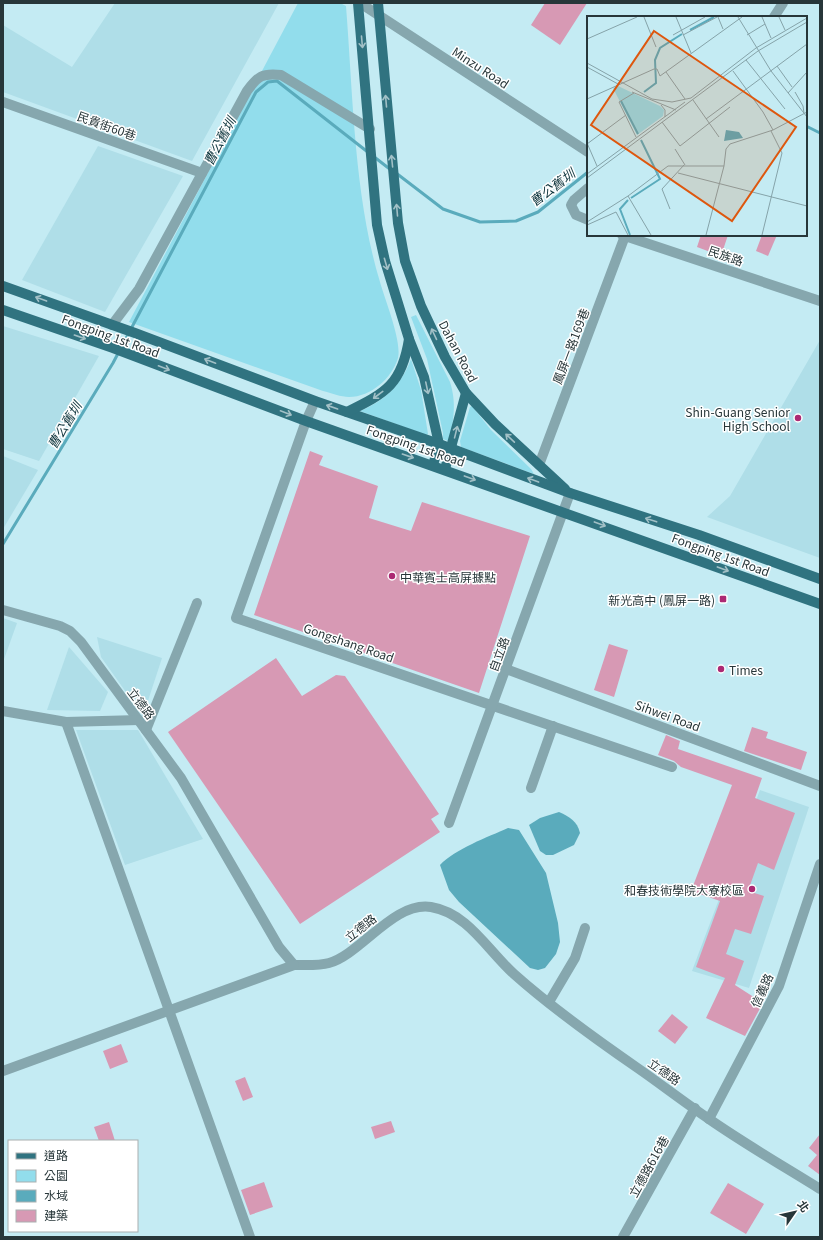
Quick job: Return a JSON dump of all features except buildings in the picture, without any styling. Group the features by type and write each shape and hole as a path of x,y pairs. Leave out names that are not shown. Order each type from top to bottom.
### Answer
{"main road":[{"path":"359,3 377,225 385,261 408,339 424,377 439,444 433,465"},
{"path":"378,3 379,17"},
{"name":"Dahan Road","path":"379,17 398,222 405,260 421,306 445,357 466,393 495,424 570,493"},
{"name":"Fongping 1st Road","path":"3,286 570,493 699,535 820,579"},
{"name":"Fongping 1st Road","path":"3,310 108,346 306,421 564,511 820,604"},
{"path":"347,412 377,397 393,382 406,360 408,339"},
{"path":"446,469 466,393"}],"street":[{"name":"Minzu Road","path":"359,3 587,151"},
{"path":"775,16 783,3"},
{"path":"114,326 139,289 255,79 262,75 280,75 370,129"},
{"name":"民貴街60巷","path":"3,102 202,173"},
{"path":"587,189 574,200 571,205 576,215 587,220"},
{"name":"民族路","path":"624,236 820,301"},
{"name":"鳳屏一路169巷","path":"539,465 624,236"},
{"name":"Gongshang Road","path":"315,401 306,421 236,618 492,704 672,767"},
{"name":"自立路","path":"449,823 570,493"},
{"path":"146,730 197,603"},
{"name":"立德路","path":"3,610 60,626 70,631 81,642 181,778 279,947 294,965 312,966 330,963 345,955 389,921 409,910 430,907 451,914 469,926 514,974 599,1041 709,1119 820,1189"},
{"name":"Sihwei Road","path":"506,669 820,786"},
{"path":"3,711 66,722 139,720"},
{"path":"66,722 250,1237"},
{"path":"531,788 553,726"},
{"name":"信義路","path":"709,1119 779,986 820,864"},
{"path":"549,1002 575,958 585,928"},
{"path":"3,1071 294,965"},
{"name":"立德路616巷","path":"623,1237 695,1108"}],"shaded area":[{"path":"115,3 279,3 192,161 3,92 3,25 72,67"},
{"path":"98,146 183,176 105,312 22,280"},
{"path":"3,326 99,356 39,461 3,449"},
{"name":"Shin-Guang Senior High School","path":"820,340 820,558 707,517 730,496"},
{"path":"3,456 38,470 3,529"},
{"path":"3,618 17,623 3,662"},
{"path":"97,637 162,658 143,716 101,657"},
{"path":"69,647 108,692 100,711 47,710"},
{"path":"76,730 138,730 203,839 125,865"},
{"name":"和春技術學院大寮校區","path":"760,790 809,807 749,988 692,971"}],"green space":[{"path":"298,3 340,3 346,6 356,146 365,216 371,249 398,341 398,358 391,373 373,390 357,396 349,397 323,391 129,322"},
{"path":"416,315 450,382 454,405 450,442 443,439 427,359 411,317"},
{"path":"411,359 421,390 428,434 426,435 360,411 378,402 392,391 402,377"},
{"path":"472,406 491,430 531,469 534,474 461,447 460,441 470,407"}],"water":[{"path":"559,812 577,825 580,833 574,845 553,855 546,855 540,851 529,825 540,818"},
{"path":"508,828 519,830 546,873 558,923 560,942 556,954 545,968 538,970 530,968 459,902 449,890 440,865 446,859 463,849"}],"waterway":[{"name":"曹公舊圳","path":"3,544 113,363 256,92 268,82 277,81 369,153"},
{"name":"曹公舊圳","path":"807,126 820,133"},
{"name":"曹公舊圳","path":"373,156 391,170"},
{"name":"曹公舊圳","path":"396,173 443,209 480,222 516,221 538,212 587,173"}],"place":[{"name":"Shin-Guang Senior High School","path":"798,418"},
{"name":"中華賓士高屏據點","path":"392,576"},
{"name":"新光高中 (鳳屏一路)","path":"723,599"},
{"name":"Times","path":"721,669"},
{"name":"和春技術學院大寮校區","path":"752,889"}]}
